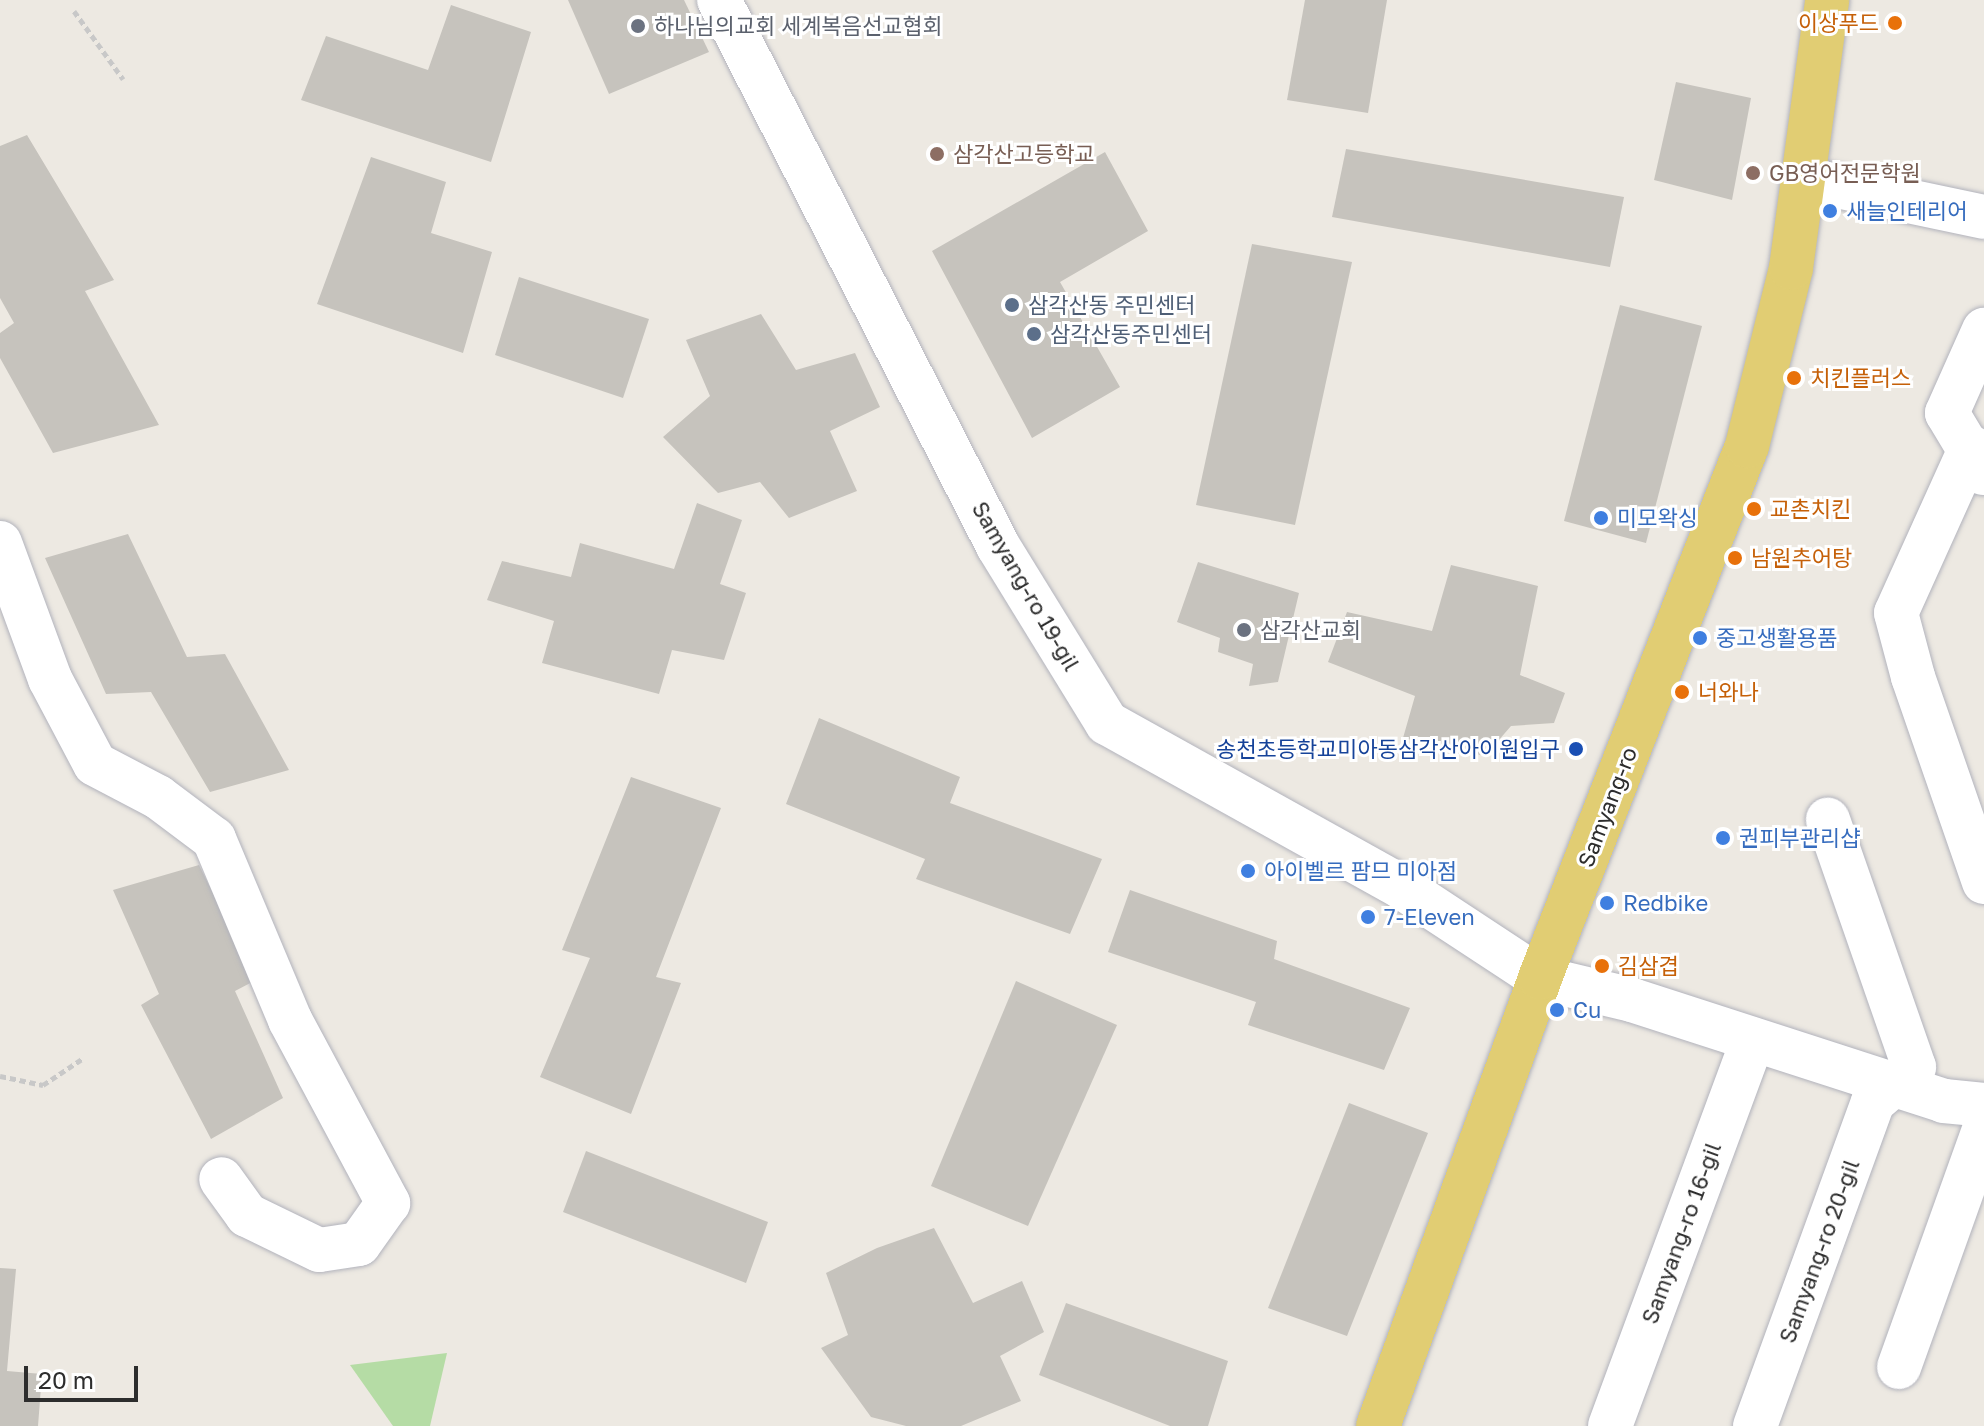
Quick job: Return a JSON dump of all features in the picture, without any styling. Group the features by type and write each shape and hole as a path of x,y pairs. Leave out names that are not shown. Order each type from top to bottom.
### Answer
{"main road":[{"name":"Samyang-ro","path":"1378,1426 1540,978 1747,446 1791,268 1827,0"}],"street":[{"name":"Samyang-ro 19-gil","path":"719,0 998,546 1107,723 1403,888 1540,978"},
{"path":"1804,179 1984,217"},
{"path":"1984,330 1947,413 1978,461 1896,613 1913,677 1984,882"},
{"path":"0,543 50,679 95,764 158,797 214,839 290,1020 388,1203 359,1244 319,1250 247,1215 221,1179"},
{"name":"Samyang-ro 20-gil","path":"1755,1426 1873,1102 1914,1067 1828,820"},
{"path":"1540,978 1632,1000 1944,1101 1984,1105"},
{"name":"Samyang-ro 16-gil","path":"1610,1426 1753,1040"},
{"path":"1899,1367 1984,1129"}],"path":[{"path":"74,11 123,79"},
{"path":"0,1076 43,1085 82,1059"}],"green space":[{"path":"447,1353 430,1426 393,1426 350,1365"}],"building":[{"name":"하나님의교회 세계복음선교협회","path":"568,0 684,0 709,52 609,94"},
{"path":"1305,0 1387,0 1368,113 1287,100"},
{"path":"451,5 531,32 491,162 301,100 326,36 428,70"},
{"path":"1676,82 1751,98 1732,200 1654,180"},
{"path":"27,135 114,280 85,291 159,425 53,453 0,358 0,333 14,323 0,298 0,146"},
{"path":"1346,149 1624,197 1610,267 1332,217"},
{"name":"삼각산동주민센터","path":"1105,152 1148,231 1060,282 1120,387 1032,438 932,251"},
{"path":"371,157 446,182 431,233 492,252 463,353 317,304"},
{"path":"1252,244 1352,262 1295,525 1196,505"},
{"path":"519,277 649,319 623,398 495,355"},
{"path":"1620,305 1702,326 1646,543 1564,521"},
{"path":"761,314 796,370 855,353 880,407 830,431 857,491 789,518 760,482 718,493 663,437 710,396 686,340"},
{"path":"697,503 742,520 720,584 746,593 724,660 672,650 659,694 542,663 554,621 487,600 502,561 571,577 580,543 674,569"},
{"path":"128,534 187,657 225,654 289,770 210,792 151,692 106,694 45,558"},
{"name":"삼각산교회","path":"1198,562 1299,593 1278,682 1249,686 1253,664 1218,652 1220,638 1177,622"},
{"path":"1451,565 1538,586 1520,675 1565,693 1554,723 1511,726 1485,756 1403,738 1415,696 1328,662 1347,612 1432,631"},
{"path":"819,718 960,777 950,803 1102,859 1070,934 916,879 925,859 786,804"},
{"path":"631,777 721,808 656,977 681,983 631,1114 540,1077 590,958 562,950"},
{"path":"199,865 256,980 235,991 283,1098 211,1139 141,1005 159,994 113,890"},
{"path":"1130,890 1277,941 1274,959 1410,1008 1384,1070 1248,1025 1256,1002 1108,952"},
{"path":"1016,981 1117,1025 1028,1226 931,1186"},
{"path":"1349,1103 1428,1133 1347,1336 1268,1308"},
{"path":"586,1151 768,1222 746,1283 563,1212"},
{"path":"934,1228 973,1303 1022,1281 1044,1332 1000,1356 1021,1401 961,1426 906,1426 871,1417 821,1348 848,1335 826,1273 877,1248"},
{"path":"0,1268 16,1269 7,1371 42,1374 38,1426 0,1426"},
{"path":"1066,1303 1228,1361 1208,1426 1170,1426 1039,1375"}],"place":[{"name":"이상푸드","path":"1895,23"},
{"name":"하나님의교회 세계복음선교협회","path":"638,26"},
{"name":"삼각산고등학교","path":"937,154"},
{"name":"GB영어전문학원","path":"1753,173"},
{"name":"새늘인테리어","path":"1830,211"},
{"name":"삼각산동 주민센터","path":"1012,305"},
{"name":"삼각산동주민센터","path":"1034,334"},
{"name":"치킨플러스","path":"1794,378"},
{"name":"교촌치킨","path":"1754,509"},
{"name":"미모왁싱","path":"1601,518"},
{"name":"남원추어탕","path":"1735,558"},
{"name":"삼각산교회","path":"1244,630"},
{"name":"중고생활용품","path":"1700,638"},
{"name":"너와나","path":"1682,692"},
{"name":"송천초등학교미아동삼각산아이원입구","path":"1576,749"},
{"name":"권피부관리샵","path":"1723,838"},
{"name":"아이벨르 팜므 미아점","path":"1248,871"},
{"name":"Redbike","path":"1607,903"},
{"name":"7-Eleven","path":"1368,917"},
{"name":"김삼겹","path":"1602,966"},
{"name":"Cu","path":"1557,1010"}]}
